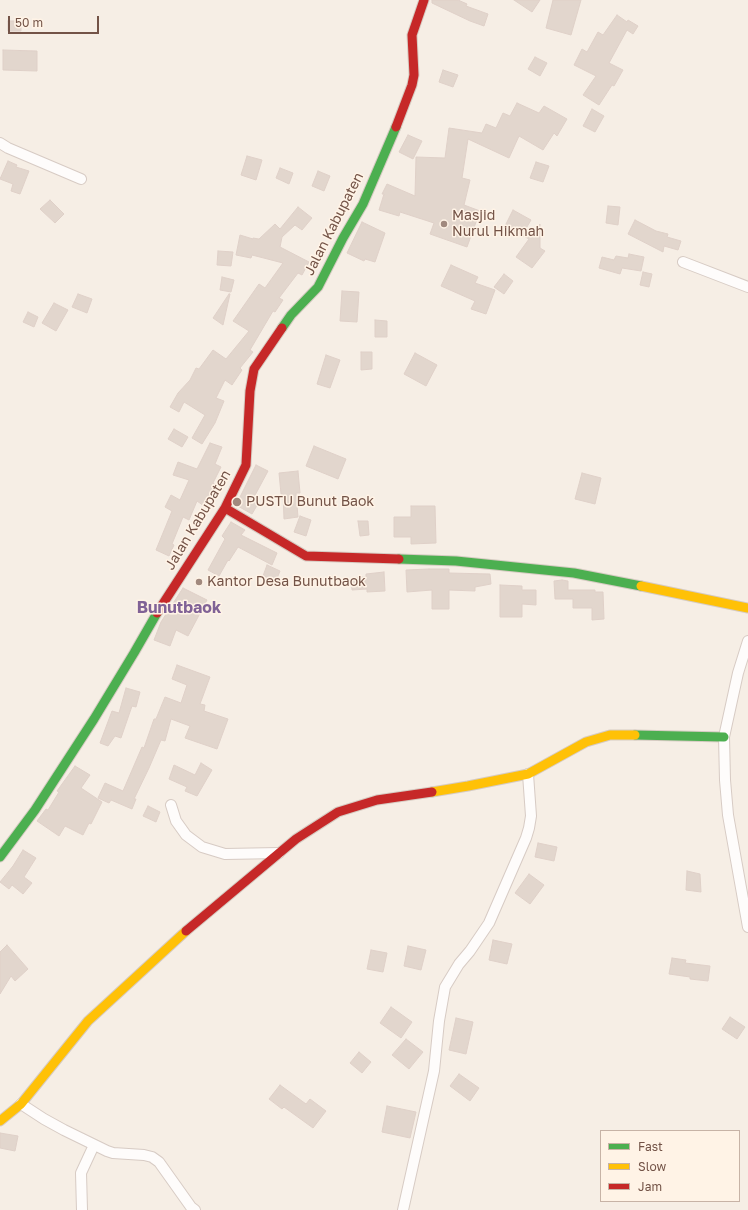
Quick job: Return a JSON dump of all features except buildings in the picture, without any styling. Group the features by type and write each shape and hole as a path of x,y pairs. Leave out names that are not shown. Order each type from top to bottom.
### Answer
{"street":[{"name":"Jalan Kabupaten","path":"0,857 35,810 94,719 154,617 224,508 246,465 248,455 250,391 254,369 291,315 318,287 343,238 363,204 401,115 412,85 414,74 412,34 424,0"},
{"path":"0,143 8,148 81,179"},
{"path":"683,262 748,287"},
{"path":"224,508 306,556 456,561 574,573 748,608"},
{"path":"748,640 738,673 724,737 725,780 728,815 748,927"},
{"path":"0,1121 21,1104 88,1021 198,920 296,839 338,812 378,800 468,786 528,774 586,742 610,735 724,737"},
{"path":"403,1210 434,1071 439,1021 445,987 459,964 470,951 489,923 526,838 531,816 528,774"},
{"path":"171,805 176,821 186,835 202,847 224,854 279,853"},
{"path":"21,1104 51,1123 107,1151 152,1157 159,1162 191,1207 195,1210"},
{"path":"82,1210 81,1173 94,1145"}],"traffic: fast":[{"path":"282,328 291,315 318,287 343,238 363,204 396,127"},
{"path":"399,559 456,561 574,573 641,586"},
{"path":"0,857 35,810 94,719 157,613"},
{"path":"635,735 724,737"}],"traffic: slow":[{"path":"641,586 748,608"},
{"path":"432,792 528,774 586,742 610,735 635,735"},
{"path":"0,1121 21,1104 88,1021 186,931"}],"traffic: jam":[{"path":"396,127 412,85 414,75 412,35 424,0"},
{"path":"157,613 225,508 246,465 250,391 254,369 282,328"},
{"path":"225,508 306,556 399,559"},
{"path":"186,931 296,839 338,812 377,800 432,792"}],"place":[{"name":"Masjid Nurul Hikmah","path":"444,224"},
{"name":"PUSTU Bunut Baok","path":"237,502"},
{"name":"Kantor Desa Bunutbaok","path":"199,582"}],"district":[{"name":"Bunutbaok","path":"179,608"}]}
